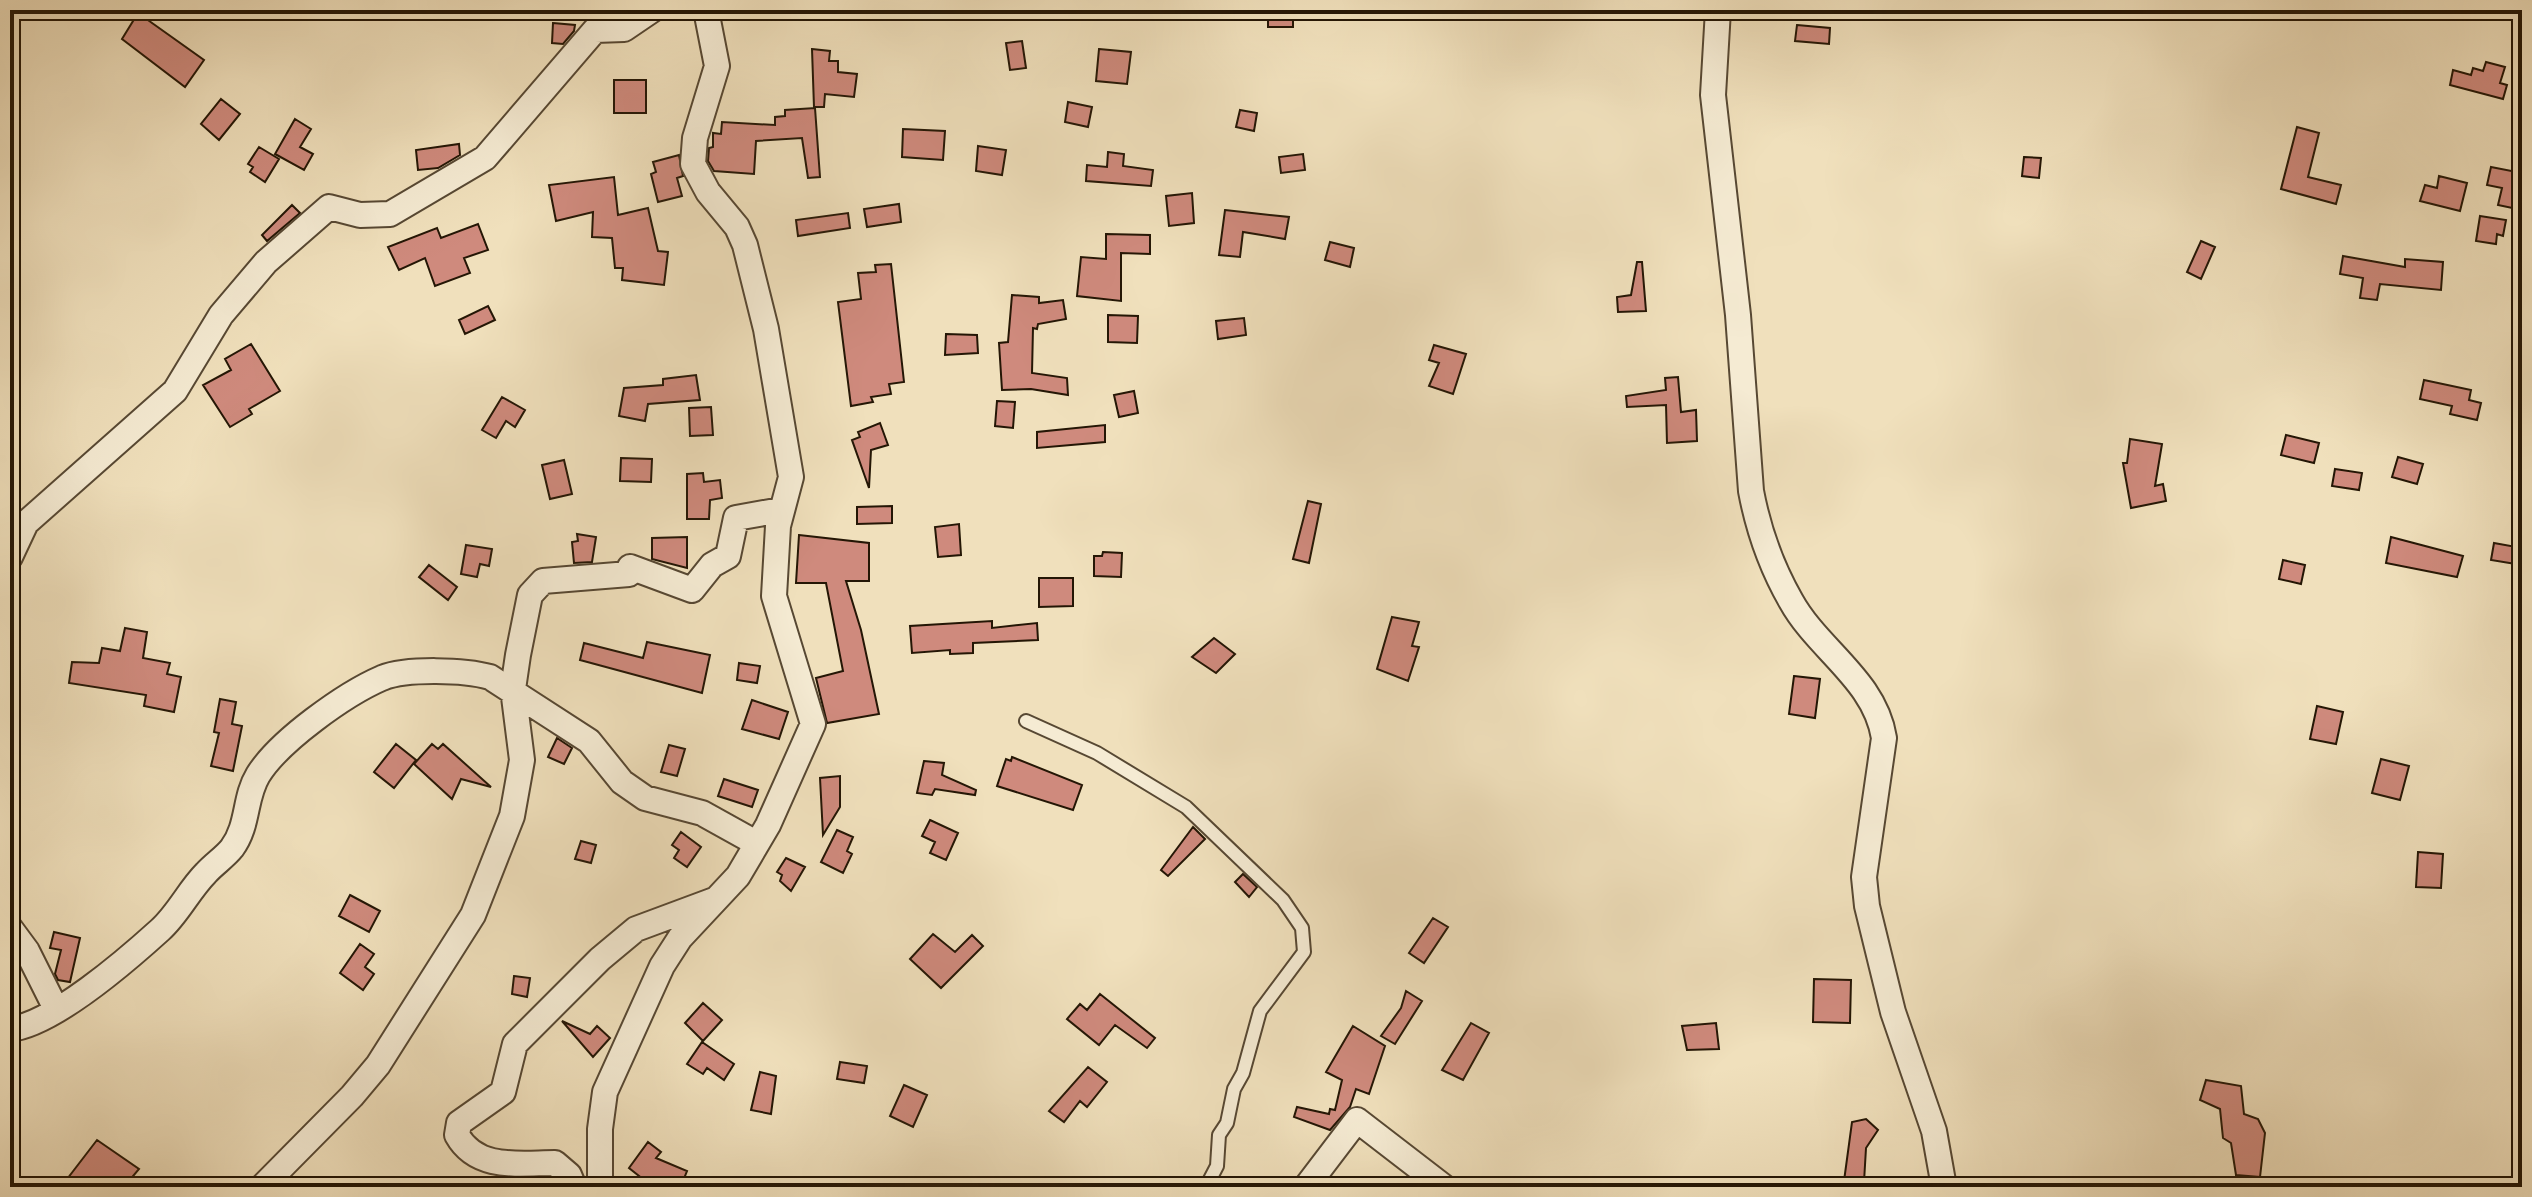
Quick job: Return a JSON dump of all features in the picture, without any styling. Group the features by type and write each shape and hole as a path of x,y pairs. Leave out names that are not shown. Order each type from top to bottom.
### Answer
{"street":[{"path":"10,557 26,523 175,391 221,315 266,262 329,207 360,215 390,214 485,158 595,30 624,29 652,10"},
{"path":"600,1187 600,1129 605,1092 662,966 680,938 738,876 768,825 813,724 774,596 781,510 788,491 789,465 766,329 745,245 737,227 708,192 693,164 695,138 717,66 706,10"},
{"path":"1718,10 1713,95 1738,315 1751,491 1757,519 1791,602 1813,632 1856,678 1883,726 1884,738 1864,877 1867,906 1893,1012 1934,1131 1944,1187"},
{"path":"262,1187 352,1096 378,1065 473,915 512,816 522,760 513,689 530,595 543,581 629,574 630,567 692,590 712,565 728,556 736,518 781,510"},
{"path":"10,1029 26,1026 75,1000 161,929 236,842 243,827 249,789 261,770 293,739 338,705 383,678 398,674 472,672 513,689 589,741 622,782 645,798 702,813 756,843"},
{"path":"574,1187 569,1175 555,1163 503,1164 470,1152 457,1135 459,1123 503,1092 515,1044 612,949 636,929 720,898"},
{"path":"10,928 27,951 56,1009"},
{"path":"1306,1187 1321,1172 1357,1120 1444,1187"}],"lane":[{"path":"1026,721 1097,753 1186,807 1220,836 1283,900 1302,928 1304,952 1260,1011 1243,1073 1234,1089 1227,1123 1219,1135 1217,1166 1206,1187"}],"building":[{"path":"1268,10 1293,10 1293,27 1268,27"},
{"path":"138,13 204,60 185,87 122,39"},
{"path":"553,23 575,25 563,44 552,43"},
{"path":"1797,25 1830,28 1829,44 1795,41"},
{"path":"1022,41 1026,68 1010,70 1006,43"},
{"path":"812,49 830,51 829,61 838,61 838,72 857,74 854,97 825,94 824,107 814,107"},
{"path":"1099,49 1131,52 1127,84 1096,81"},
{"path":"2486,62 2505,67 2500,83 2507,85 2503,99 2450,85 2453,70 2471,75 2473,68 2483,71"},
{"path":"614,80 646,80 646,113 614,113"},
{"path":"221,99 240,114 219,140 201,124"},
{"path":"1068,102 1092,107 1088,127 1065,122"},
{"path":"815,108 820,177 808,178 802,138 756,141 754,174 714,171 708,161 709,148 713,147 713,133 721,134 722,122 775,125 775,117 785,116 785,110"},
{"path":"1240,110 1257,113 1254,131 1236,127"},
{"path":"295,119 311,129 300,147 313,154 304,170 275,154"},
{"path":"2297,127 2319,133 2308,177 2341,185 2336,204 2281,189"},
{"path":"903,129 945,131 943,160 902,157"},
{"path":"459,144 460,155 438,168 418,170 416,150"},
{"path":"978,146 1006,150 1002,175 976,171"},
{"path":"259,147 279,159 265,182 250,172 253,167 248,164"},
{"path":"1108,152 1124,154 1123,166 1153,170 1151,186 1086,181 1087,165 1107,167"},
{"path":"1303,154 1305,170 1281,173 1279,157"},
{"path":"679,155 683,176 677,178 682,196 658,202 651,174 656,172 653,162"},
{"path":"2024,157 2041,158 2039,178 2022,176"},
{"path":"2491,167 2522,173 2522,210 2498,205 2502,188 2487,185"},
{"path":"2439,176 2467,183 2460,211 2420,201 2425,185 2437,188"},
{"path":"614,177 618,215 648,208 658,251 668,252 664,285 622,280 623,268 615,268 612,238 592,237 593,212 556,221 549,185"},
{"path":"1192,193 1194,223 1169,226 1166,196"},
{"path":"899,204 901,222 867,227 864,209"},
{"path":"292,205 300,213 267,241 262,235"},
{"path":"1225,210 1289,217 1285,239 1243,232 1240,257 1219,255"},
{"path":"848,213 850,228 798,236 796,220"},
{"path":"2480,216 2506,220 2503,236 2497,234 2496,244 2476,241"},
{"path":"478,224 488,250 464,258 470,273 435,286 425,258 399,270 388,247 437,228 441,238"},
{"path":"1106,234 1150,235 1150,254 1121,253 1121,301 1077,296 1081,257 1106,259"},
{"path":"2201,241 2215,247 2201,279 2187,272"},
{"path":"1330,242 1354,248 1350,267 1325,260"},
{"path":"2343,256 2405,267 2405,259 2443,262 2441,290 2380,284 2377,300 2360,298 2363,278 2340,274"},
{"path":"1637,262 1642,262 1646,311 1618,312 1617,297 1631,295"},
{"path":"891,264 904,382 889,384 891,394 871,397 873,402 851,406 838,302 861,299 858,273 876,272 875,265"},
{"path":"1012,295 1039,297 1039,303 1063,300 1066,319 1038,324 1037,329 1033,328 1032,373 1067,378 1068,395 1031,389 1002,390 999,343 1008,342"},
{"path":"488,306 495,320 465,334 459,320"},
{"path":"1108,315 1138,316 1137,343 1108,342"},
{"path":"1244,318 1246,335 1218,339 1216,321"},
{"path":"946,334 977,335 978,353 945,355"},
{"path":"251,344 280,391 249,409 252,414 230,427 203,385 231,370 225,359"},
{"path":"1434,345 1466,354 1453,394 1429,386 1439,363 1429,360"},
{"path":"696,375 700,400 648,404 645,421 619,416 624,388 663,385 663,379"},
{"path":"1678,377 1681,412 1696,410 1697,441 1667,443 1666,405 1627,407 1626,396 1666,390 1665,378"},
{"path":"2424,380 2471,390 2469,400 2481,403 2477,420 2450,414 2452,406 2420,399"},
{"path":"1134,391 1138,413 1119,417 1114,395"},
{"path":"502,397 525,410 515,427 506,421 496,438 482,430"},
{"path":"997,401 1015,402 1013,428 995,426"},
{"path":"711,407 713,435 690,436 689,408"},
{"path":"880,423 888,445 871,450 869,488 852,440 860,437 858,432"},
{"path":"1105,425 1105,442 1037,448 1037,432"},
{"path":"2286,435 2319,443 2314,463 2281,455"},
{"path":"2130,439 2162,444 2155,486 2163,484 2166,501 2131,508 2123,463 2127,463"},
{"path":"2398,457 2423,464 2417,484 2392,477"},
{"path":"621,458 652,459 651,482 620,481"},
{"path":"564,460 572,494 550,499 542,465"},
{"path":"2335,469 2362,473 2359,490 2332,486"},
{"path":"703,473 704,482 720,480 722,498 710,500 709,519 687,519 687,474"},
{"path":"1308,501 1321,504 1309,563 1293,559"},
{"path":"892,506 892,523 857,524 857,507"},
{"path":"959,524 961,555 938,557 935,527"},
{"path":"577,534 596,537 592,562 574,563 572,542 578,541"},
{"path":"799,535 869,543 869,581 846,581 861,630 879,714 827,723 816,678 843,671 826,583 796,583"},
{"path":"687,537 687,568 652,559 652,538"},
{"path":"2391,537 2463,556 2457,577 2386,563"},
{"path":"2494,543 2522,548 2522,565 2491,560"},
{"path":"466,545 492,549 489,566 480,564 477,577 461,574"},
{"path":"1103,552 1122,553 1121,577 1094,576 1094,556 1102,556"},
{"path":"2283,560 2305,565 2301,584 2279,579"},
{"path":"429,565 457,587 448,600 419,577"},
{"path":"1039,578 1073,578 1073,606 1039,607"},
{"path":"1392,617 1419,622 1412,646 1419,647 1408,681 1377,669"},
{"path":"992,621 992,628 1037,623 1038,640 973,643 973,653 950,654 950,650 912,653 910,626"},
{"path":"125,628 147,632 143,658 170,663 167,674 181,677 174,712 144,706 146,695 69,683 72,662 99,663 102,648 120,651"},
{"path":"1214,638 1235,654 1216,673 1192,657"},
{"path":"647,642 710,655 702,693 580,660 584,643 643,658"},
{"path":"739,663 760,666 757,683 737,680"},
{"path":"1794,676 1820,679 1815,718 1789,714"},
{"path":"220,699 236,702 232,724 242,726 233,771 211,766 219,733 214,732"},
{"path":"752,700 788,712 779,739 742,729"},
{"path":"2317,706 2343,712 2336,744 2310,739"},
{"path":"557,738 572,748 564,764 548,757"},
{"path":"396,744 416,760 394,788 374,772"},
{"path":"432,744 438,749 443,744 491,787 461,779 452,799 414,764"},
{"path":"669,745 685,749 677,776 661,772"},
{"path":"1012,757 1082,785 1073,810 997,786 1006,759 1011,761"},
{"path":"2381,759 2409,766 2400,800 2372,793"},
{"path":"924,761 944,763 942,775 976,790 975,795 935,789 932,795 917,793"},
{"path":"840,776 840,807 823,835 820,778"},
{"path":"724,779 758,790 752,807 718,796"},
{"path":"930,820 958,833 946,860 930,853 935,842 922,836"},
{"path":"1193,827 1205,839 1168,876 1161,870"},
{"path":"837,830 853,837 847,851 852,854 843,873 821,862"},
{"path":"681,832 701,847 687,867 674,858 679,850 672,845"},
{"path":"581,841 596,845 591,863 575,859"},
{"path":"2418,852 2443,854 2441,888 2416,887"},
{"path":"786,858 805,867 791,891 780,881 782,875 777,872"},
{"path":"1243,874 1257,887 1249,897 1235,882"},
{"path":"350,895 380,911 369,932 339,916"},
{"path":"1433,918 1448,927 1424,963 1409,953"},
{"path":"54,932 80,938 70,982 58,980 55,974 61,950 50,948"},
{"path":"933,934 955,952 972,935 983,946 941,988 910,959"},
{"path":"360,944 374,954 365,967 374,974 363,990 340,973"},
{"path":"514,976 530,978 527,997 512,994"},
{"path":"1814,979 1851,980 1850,1023 1813,1022"},
{"path":"1406,991 1422,1001 1395,1044 1381,1036 1401,1008"},
{"path":"1100,994 1155,1038 1147,1048 1115,1025 1099,1045 1067,1019 1080,1004 1087,1010"},
{"path":"703,1003 722,1020 703,1041 685,1023"},
{"path":"562,1021 590,1034 597,1026 610,1038 593,1057"},
{"path":"1471,1023 1489,1033 1463,1080 1442,1070"},
{"path":"1716,1023 1719,1049 1687,1050 1682,1026"},
{"path":"1353,1026 1385,1046 1369,1094 1356,1089 1350,1107 1330,1130 1294,1117 1297,1107 1329,1114 1330,1109 1335,1110 1342,1080 1326,1072"},
{"path":"702,1042 734,1064 724,1080 707,1068 703,1074 687,1064"},
{"path":"840,1062 867,1066 864,1083 837,1079"},
{"path":"1088,1067 1107,1082 1087,1107 1080,1101 1064,1122 1049,1111"},
{"path":"760,1072 776,1076 771,1114 751,1110"},
{"path":"2206,1080 2241,1086 2244,1114 2258,1119 2265,1133 2260,1177 2236,1175 2231,1143 2223,1138 2220,1109 2200,1100"},
{"path":"904,1085 927,1095 913,1127 890,1116"},
{"path":"1866,1119 1878,1130 1866,1148 1864,1182 1844,1181 1852,1122"},
{"path":"97,1140 139,1169 124,1187 61,1187"},
{"path":"648,1142 661,1152 656,1158 687,1171 681,1186 664,1179 661,1187 653,1187 629,1168"}]}
